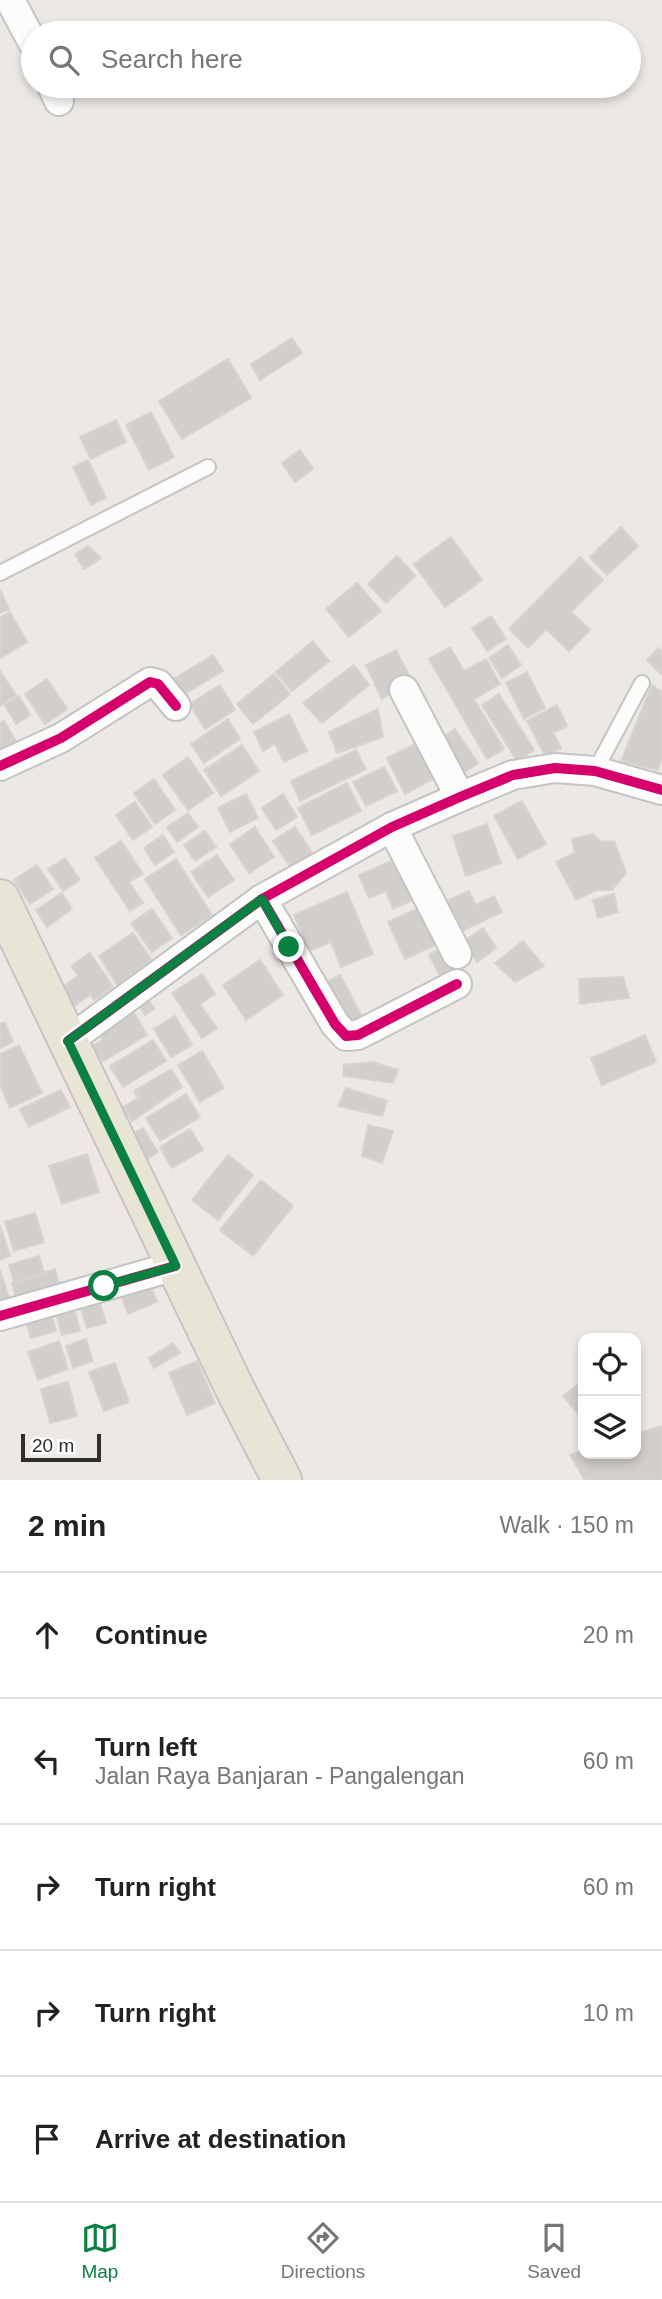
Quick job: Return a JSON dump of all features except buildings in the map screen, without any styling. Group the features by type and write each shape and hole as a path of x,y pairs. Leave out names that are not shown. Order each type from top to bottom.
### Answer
{"main road":[{"path":"2,907 282,1480"}],"street":[{"path":"10,0 21,21"},
{"path":"0,766 61,737 150,682 158,684 176,706"},
{"path":"404,690 460,797"},
{"path":"68,1041 262,899 392,827 460,797 513,775 555,768 595,771 662,790"},
{"path":"392,827 457,954"},
{"path":"262,899 335,1024 346,1036 358,1035 457,984"},
{"path":"0,1317 176,1266"}],"lane":[{"path":"0,573 208,467"},
{"path":"595,771 642,683"}],"cycle path":[{"path":"0,766 61,738 150,682 158,684 176,706"},
{"path":"68,1041 262,899 392,827 460,797 513,775 555,768 595,771 662,790"},
{"path":"262,899 335,1024 346,1036 358,1035 457,984"},
{"path":"0,1316 175,1266"}],"route":[{"path":"104,1286 176,1266 68,1041 262,899 289,947"}]}
